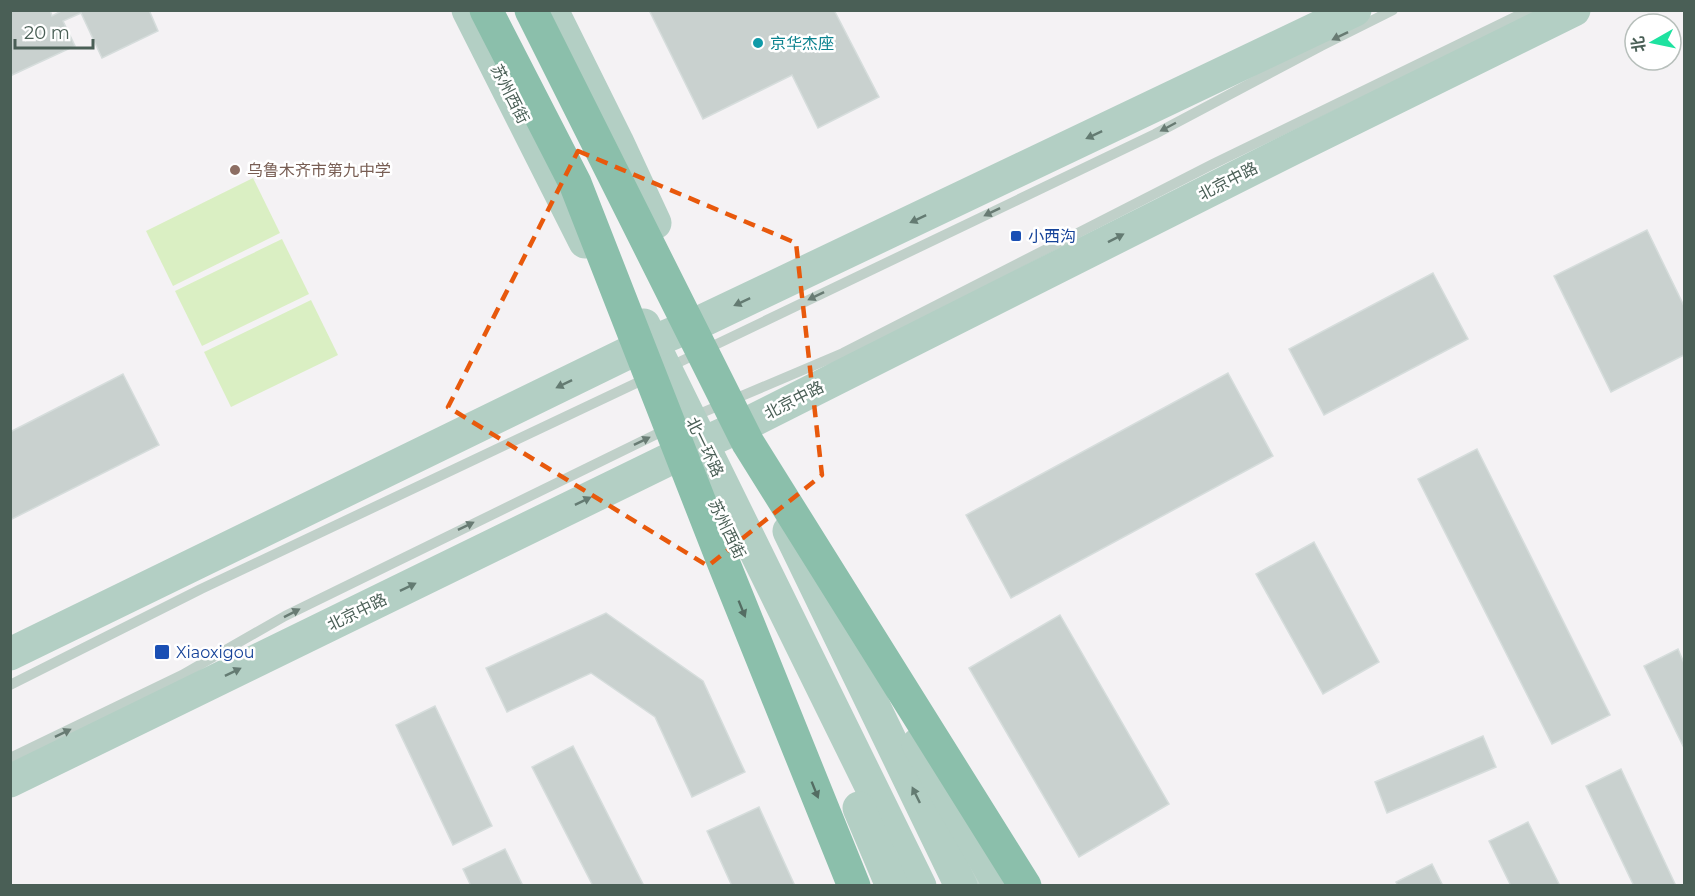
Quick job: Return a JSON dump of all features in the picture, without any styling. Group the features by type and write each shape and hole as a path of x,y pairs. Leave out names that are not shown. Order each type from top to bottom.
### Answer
{"highway":[{"name":"北一环路","path":"486,10 575,183"},
{"path":"531,10 746,421 1025,885"},
{"path":"575,183 720,553 854,885"}],"main road":[{"name":"苏州西街","path":"468,10 811,699 907,885"},
{"path":"552,10 617,141 961,885"},
{"path":"10,654 706,335 1355,10"},
{"name":"北京中路","path":"10,781 681,437 746,421 1574,10"},
{"name":"北一环路","path":"575,183 920,885"},
{"path":"746,421 918,744 1000,885"},
{"path":"811,699 892,885"},
{"path":"918,744 978,885"}],"lane":[{"path":"706,335 1155,134 1393,10"},
{"path":"746,421 843,353 1213,164 1529,10"},
{"path":"10,685 645,362"},
{"path":"10,758 182,675 285,616 469,524 681,437"}],"highlighted area":[{"path":"578,151 796,243 822,475 708,566 448,407"}],"green space":[{"path":"253,178 280,233 173,286 146,231"},
{"path":"282,239 309,294 202,346 175,291"},
{"path":"311,300 338,355 231,407 204,352"}],"building":[{"path":"10,10 50,10 52,16 63,10 149,10 158,31 102,58 81,13 63,21 75,46 10,76"},
{"name":"京华杰座","path":"649,10 834,10 879,97 818,128 792,75 703,119"},
{"path":"1647,230 1684,306 1684,355 1611,392 1554,276"},
{"path":"1433,273 1468,339 1324,415 1289,349"},
{"path":"1228,373 1273,456 1011,598 966,515"},
{"path":"123,374 159,445 10,520 10,432"},
{"path":"1477,449 1610,715 1552,744 1418,479"},
{"path":"1314,542 1379,662 1323,694 1256,574"},
{"path":"606,613 703,681 745,772 692,797 655,717 591,673 507,712 486,668"},
{"path":"1060,615 1169,804 1079,857 969,668"},
{"path":"1678,649 1684,663 1684,748 1644,666"},
{"path":"435,706 492,826 453,845 396,725"},
{"path":"1483,736 1496,767 1387,813 1375,782"},
{"path":"573,746 644,886 593,886 532,767"},
{"path":"1621,769 1676,886 1634,886 1586,786"},
{"path":"759,807 795,886 732,886 707,831"},
{"path":"1528,822 1560,886 1511,886 1489,841"},
{"path":"505,849 523,886 471,886 463,869"},
{"path":"1432,864 1443,886 1398,886 1396,882"}],"place":[{"name":"京华杰座","path":"758,43"},
{"name":"乌鲁木齐市第九中学","path":"235,170"},
{"name":"小西沟","path":"1016,236"},
{"name":"Xiaoxigou","path":"162,652"}]}
